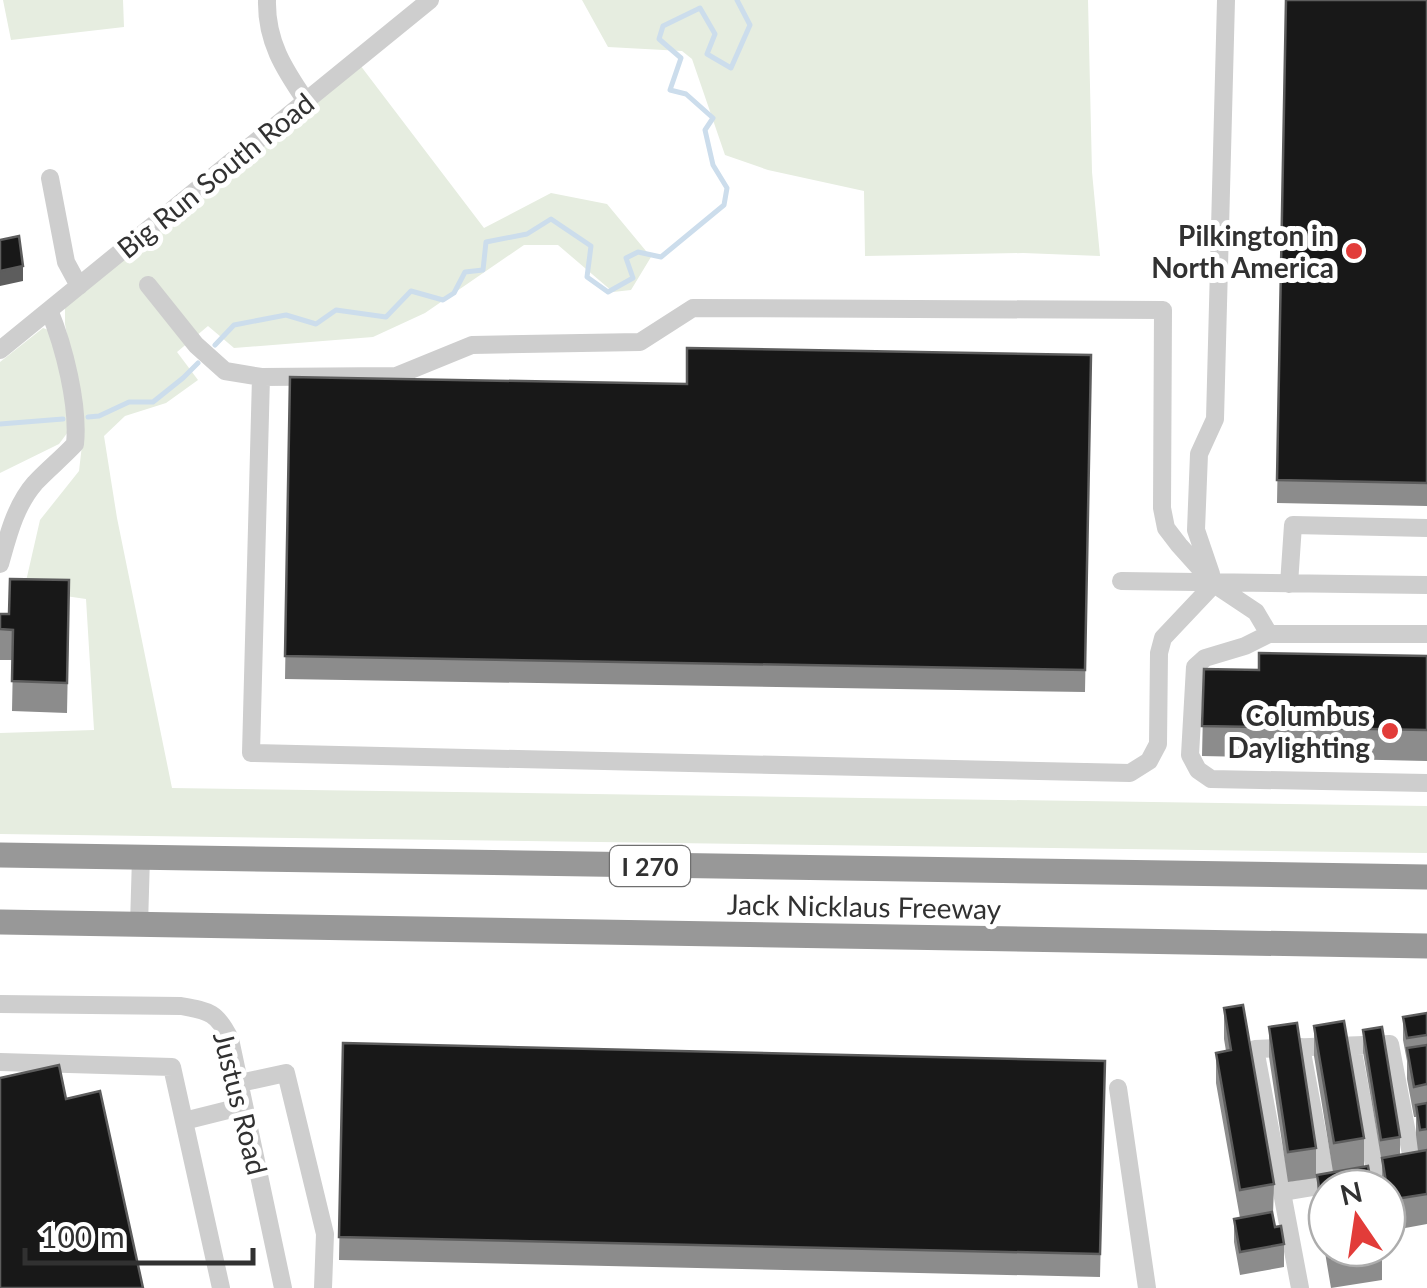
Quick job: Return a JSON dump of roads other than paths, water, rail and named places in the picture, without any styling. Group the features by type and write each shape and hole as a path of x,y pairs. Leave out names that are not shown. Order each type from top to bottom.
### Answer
{"highway":[{"name":"Jack Nicklaus Freeway","path":"0,855 1427,877"},
{"name":"Jack Nicklaus Freeway","path":"0,922 1427,946"}],"street":[{"path":"267,0 271,39 281,64 306,102"},
{"name":"Big Run South Road","path":"0,350 430,0"},
{"path":"1214,584 1196,530 1198,454 1215,419 1226,0"},
{"path":"50,178 66,262 78,286"},
{"path":"148,285 196,345 224,371 261,377 396,376 472,345 640,342 693,308 1164,310 1162,508 1166,528 1214,584 1256,612 1269,634"},
{"path":"0,564 18,508 34,485 75,444 77,425 60,338 49,310"},
{"path":"261,377 251,753 1130,773 1149,761 1158,744 1158,653 1163,638 1214,584"},
{"path":"1289,584 1293,525 1427,528"},
{"path":"1121,581 1427,585"},
{"path":"1427,634 1269,634 1205,658 1196,668 1190,755 1198,770 1211,780 1427,783"},
{"path":"139,925 141,857"},
{"name":"Justus Road","path":"0,1004 181,1006 208,1011 221,1020 230,1038 284,1288"},
{"path":"1300,1288 1255,1049 1390,1044 1402,1067 1406,1127 1421,1169"},
{"path":"1352,1046 1375,1168"},
{"path":"1301,1048 1323,1168"},
{"path":"0,1062 172,1068 221,1288"},
{"path":"240,1083 286,1073 325,1234 323,1288"},
{"path":"1118,1088 1147,1288"},
{"path":"184,1121 244,1106"},
{"path":"1406,1127 1427,1123"},
{"path":"1282,1192 1307,1187"}],"waterway":[{"path":"215,345 234,325 286,315 316,324 336,310 386,317 411,291 443,300 454,293 465,272 483,270 486,242 527,234 551,219 591,246 587,277 608,292 633,278 626,258 638,252 661,257 724,205 727,188 713,165 705,130 713,118 686,94 670,90 681,58 659,39 663,26 700,8 715,34 707,54 731,68 750,25 737,0"},
{"path":"88,417 129,402 153,402 198,363"},
{"path":"0,424 63,419"}],"place":[{"name":"Pilkington in North America","path":"1354,251"},
{"name":"Columbus Daylighting","path":"1390,731"}]}
